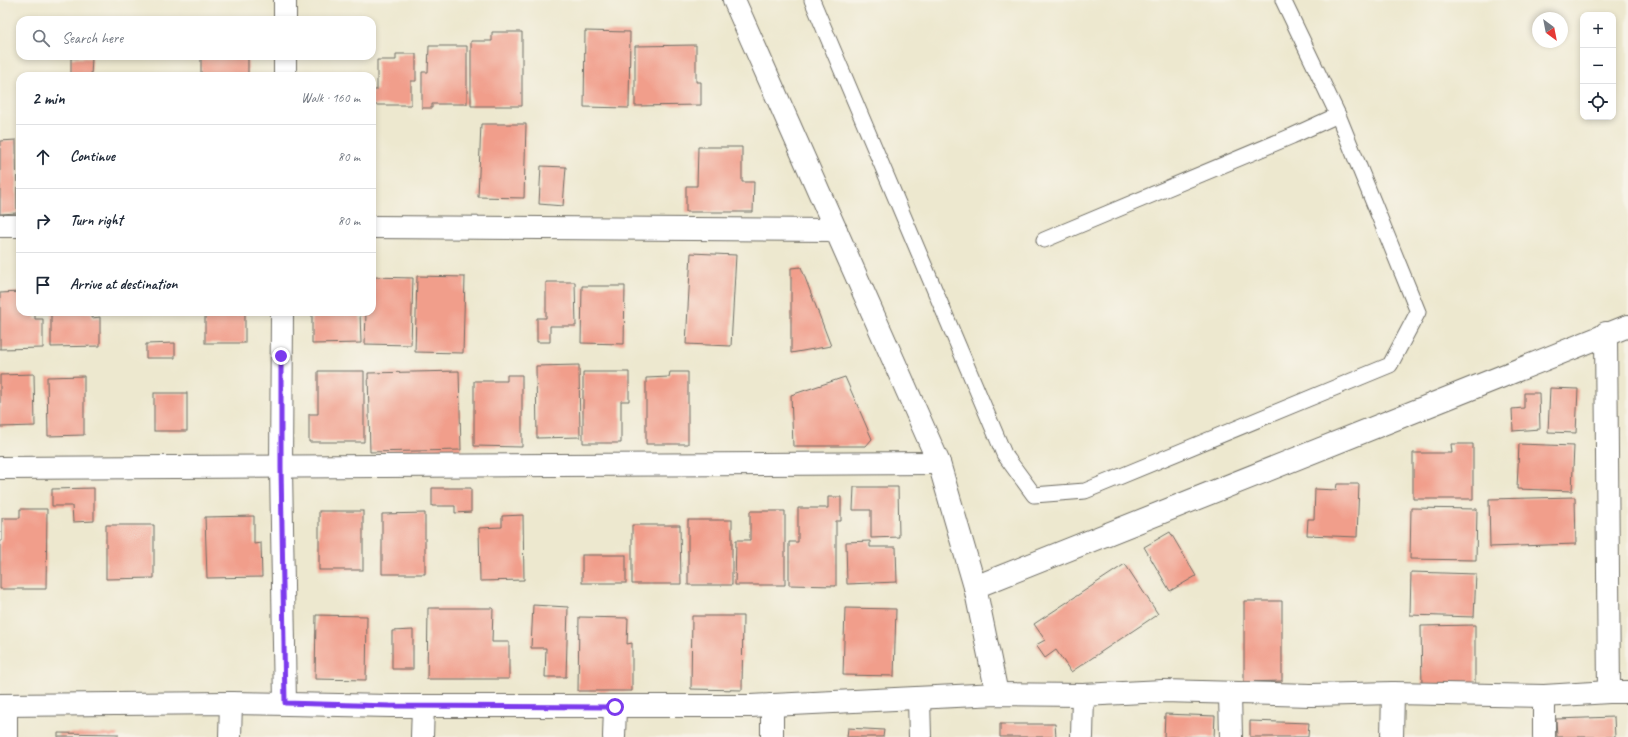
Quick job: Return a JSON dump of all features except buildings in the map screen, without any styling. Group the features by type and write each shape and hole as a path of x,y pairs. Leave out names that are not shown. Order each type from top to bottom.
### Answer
{"street":[{"path":"285,0 285,16"},
{"path":"734,0 938,463 975,587 997,694"},
{"path":"285,60 285,72"},
{"path":"0,226 16,226"},
{"path":"376,227 836,230"},
{"path":"282,316 281,468 285,703"},
{"path":"975,587 1628,326"},
{"path":"6,737 3,705 285,703 423,706 615,707 772,705 997,694 1082,694 1164,691 1230,694 1311,695 1393,693 1544,696 1618,692 1606,334"},
{"path":"0,468 281,468 938,463"},
{"path":"1392,737 1393,693"},
{"path":"1082,694 1082,737"},
{"path":"1230,694 1231,737"},
{"path":"1544,696 1544,737"},
{"path":"919,699 920,737"},
{"path":"230,737 231,703"},
{"path":"772,705 772,737"},
{"path":"422,737 423,706"},
{"path":"614,737 615,707"}],"lane":[{"path":"812,0 1004,454 1034,495 1085,491 1390,365 1418,312 1338,115 1283,0"},
{"path":"1044,240 1292,136 1338,115"}],"route":[{"path":"281,356 281,468 285,703 390,706 615,707"}]}
